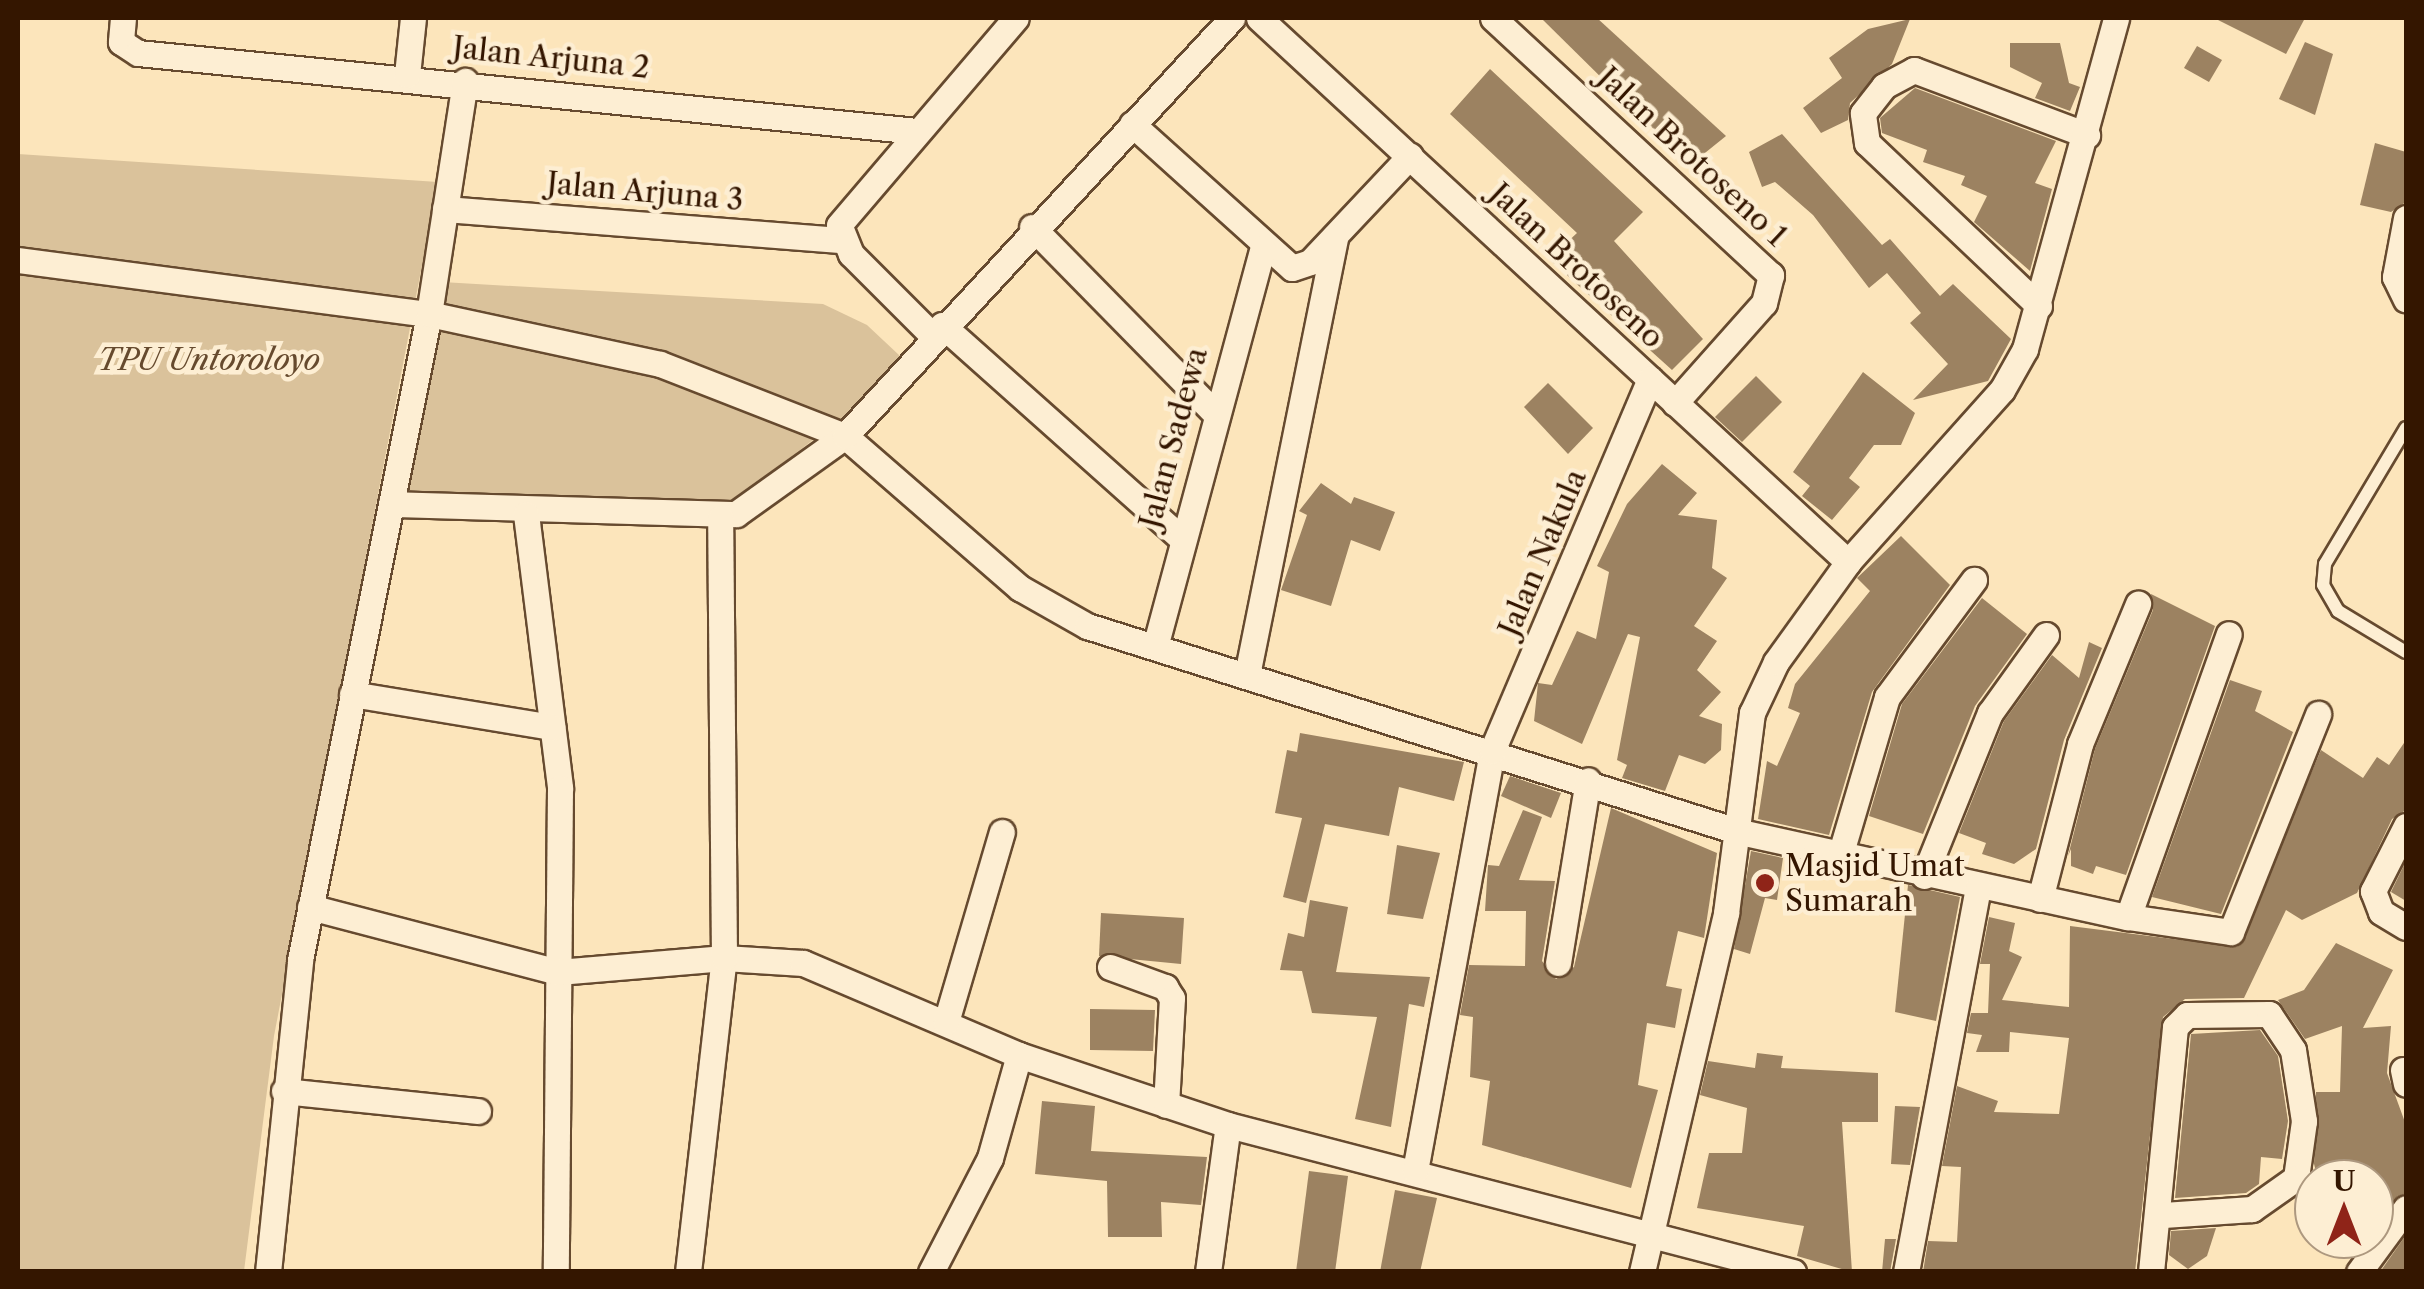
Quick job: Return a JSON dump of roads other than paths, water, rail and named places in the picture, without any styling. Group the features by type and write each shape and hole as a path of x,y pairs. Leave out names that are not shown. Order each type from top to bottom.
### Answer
{"street":[{"path":"407,74 413,18"},
{"path":"1016,18 918,131 853,198 840,240 938,330 1180,538"},
{"path":"391,504 526,514 720,518 845,436 1032,227 1232,18"},
{"name":"Jalan Brotoseno","path":"1259,18 1848,562"},
{"name":"Jalan Brotoseno 1","path":"1494,18 1771,276 1764,303 1675,403"},
{"path":"1642,1272 1740,832 1752,713 1776,662 1848,562 2002,390 2038,306 2116,18"},
{"name":"Jalan Arjuna 2","path":"122,30 138,53 407,74 918,131"},
{"path":"2038,306 1867,142 1862,114 1884,86 1914,70 2087,135"},
{"path":"268,1272 284,1091 310,907 428,314 465,81"},
{"path":"1132,124 1263,248 1302,268 1410,156"},
{"name":"Jalan Arjuna 3","path":"445,208 840,240"},
{"path":"2406,218 2396,277 2406,300"},
{"path":"1032,227 1214,411"},
{"path":"1247,675 1335,238"},
{"name":"Jalan Sadewa","path":"1154,647 1214,411 1263,248"},
{"path":"18,260 428,314 660,364 845,436 1020,588 1087,626 1588,780 1740,832 1839,859 2040,900 2230,932 2318,714"},
{"name":"Jalan Nakula","path":"1416,1172 1492,750 1650,379"},
{"path":"526,514 552,727 558,972 556,1272"},
{"path":"688,1272 724,958 720,518"},
{"path":"1839,859 1888,697 1974,580"},
{"path":"2040,900 2080,744 2138,604"},
{"path":"2128,917 2230,634"},
{"path":"1924,876 1990,713 2046,635"},
{"path":"352,694 552,727"},
{"path":"1558,962 1588,780"},
{"path":"2406,826 2373,891 2381,912 2406,927"},
{"path":"946,1022 1002,832"},
{"path":"1906,1272 1978,886"},
{"path":"310,907 558,972 724,958 830,970 1019,1055 1228,1125 1652,1232 1794,1272"},
{"path":"1110,967 1164,986 1172,998 1166,1104"},
{"path":"2151,1272 2163,1215 2175,1028 2198,1013 2269,1014 2290,1033 2304,1121 2296,1178 2252,1209 2163,1215"},
{"path":"931,1272 990,1158 1019,1055"},
{"path":"284,1091 478,1111"},
{"path":"1208,1272 1228,1125"},
{"path":"2360,1272 2406,1208"}],"lane":[{"path":"2406,428 2326,564 2323,585 2338,611 2406,652"}],"place":[{"name":"Masjid Umat Sumarah","path":"1765,883"}],"park label":[{"name":"TPU Untoroloyo","path":"209,360"}]}
